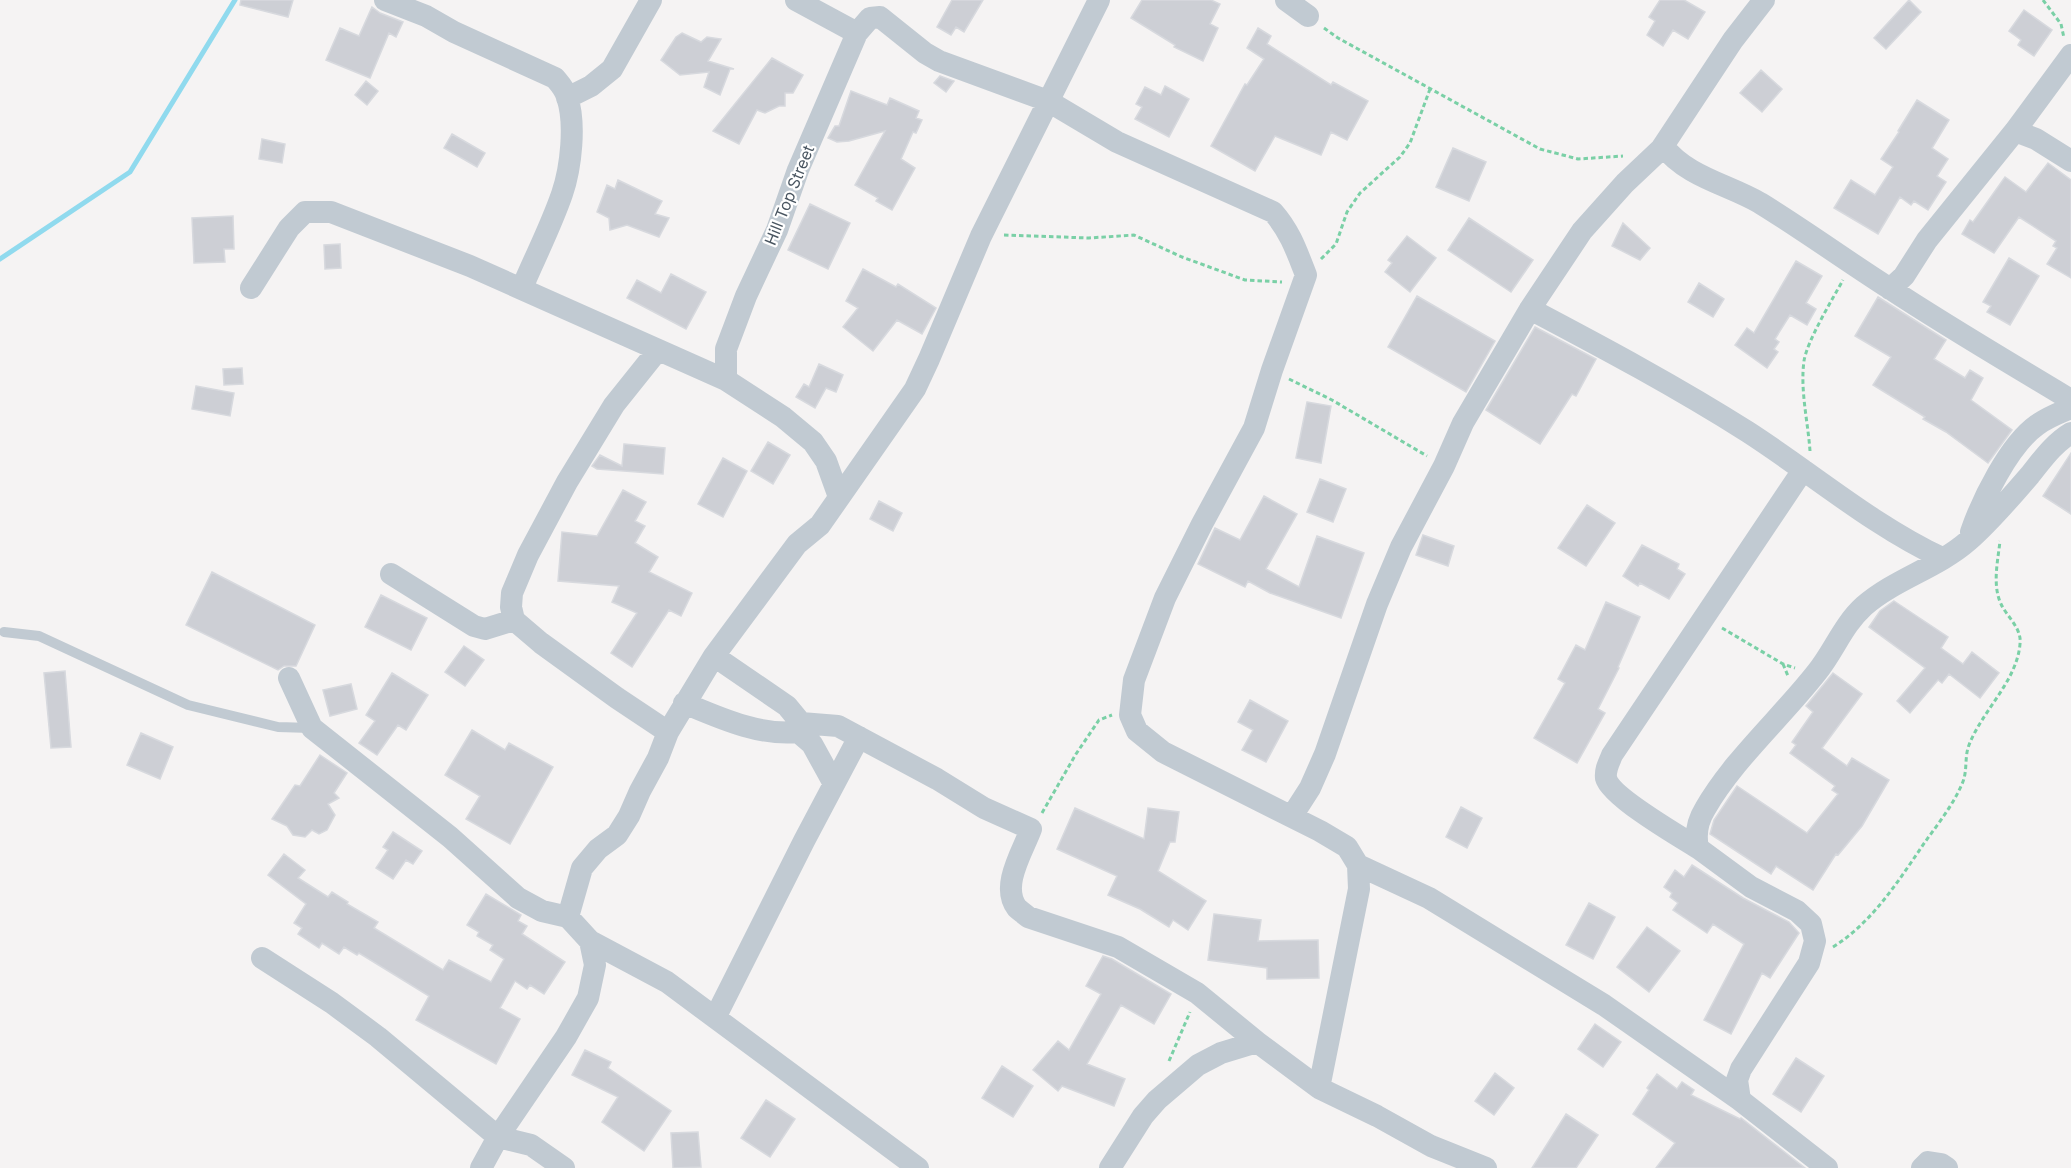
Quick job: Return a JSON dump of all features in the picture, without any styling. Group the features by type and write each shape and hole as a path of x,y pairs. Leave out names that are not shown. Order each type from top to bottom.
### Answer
{"street":[{"path":"385,0 431,8 454,32 555,78 563,88 572,121 568,167 562,193 522,288"},
{"path":"567,98 591,87 612,69 651,0"},
{"path":"796,0 864,25 880,17 925,53 939,61 1048,101 1117,142 1273,212 1289,233 1304,280 1254,428 1165,598 1134,680 1130,715 1137,731 1163,752 1292,816 1347,847 1358,865 1359,889 1319,1088"},
{"path":"568,917 582,868 598,849 617,835 629,816 658,758 668,732 714,656 797,544 820,525 915,389 930,359 981,236 1099,0"},
{"path":"1286,0 1308,16"},
{"path":"1292,816 1310,788 1324,754 1377,604 1401,547 1444,466 1462,423 1530,309 1582,231 1618,189 1663,146 1733,40 1764,0"},
{"name":"Hill Top Street","path":"726,380 726,349 746,296 777,230 798,171 864,25"},
{"path":"1890,289 1904,276 1927,240 2015,131 2065,63"},
{"path":"2015,131 2036,139 2071,161"},
{"path":"1663,146 1672,158 1684,166 1758,202 1890,289 2071,400"},
{"path":"251,288 289,228 305,212 331,212 522,288 726,380 783,417 813,442 826,461 839,497"},
{"path":"1530,309 1699,402 1890,530 1942,558"},
{"path":"658,350 614,405 567,482 539,534 512,593 511,607 514,620 542,643 668,732"},
{"path":"1967,542 1985,499 2022,439 2036,426 2071,408"},
{"path":"1698,848 1696,836 1699,822 1706,808 1737,766 1819,670 1848,623 1864,606 1888,588 1967,542 2012,496 2054,446 2071,433"},
{"path":"826,461 856,472"},
{"path":"1740,1100 1737,1080 1741,1069 1809,963 1815,941 1810,924 1797,911 1751,887 1617,793 1606,780 1606,769 1612,755 1705,618 1808,473"},
{"path":"391,574 474,626 485,629 514,620"},
{"path":"714,656 787,706 812,744 834,784"},
{"path":"289,678 312,728 450,837 518,898 542,912 568,917 590,941 667,982 716,1016 918,1168"},
{"path":"684,703 743,726 781,734 799,727 838,726 937,779 984,808 1031,829 1010,881 1016,907 1028,917 1118,947 1197,993 1319,1088 1377,1116 1431,1146 1486,1168"},
{"path":"716,1016 859,737"},
{"path":"1358,865 1430,898 1604,1005 1740,1100 1827,1168"},
{"path":"481,1168 498,1137 566,1037 588,998 595,965 590,941"},
{"path":"262,958 332,1002 369,1030 498,1137 531,1145 564,1168"},
{"path":"1110,1168 1143,1116 1157,1100 1198,1065 1221,1053 1257,1042"},
{"path":"1922,1168 1929,1162 1941,1164 1947,1168"}],"lane":[{"path":"4,632 39,636 188,705 278,728 312,728"}],"path":[{"path":"2043,0 2061,24 2066,45 2065,63"},
{"path":"1308,16 1338,38 1540,149 1578,159 1609,158 1630,154"},
{"path":"981,236 1081,238 1134,236 1182,257 1245,280 1304,280 1336,244 1347,212 1360,193 1400,157 1410,143 1430,89"},
{"path":"1808,473 1804,360 1851,264"},
{"path":"1272,370 1332,400 1444,466"},
{"path":"1809,963 1842,942 1880,905 1938,823 1962,784 1966,773 1965,759 1968,745 2004,685 2018,656 2021,641 2018,629 2001,603 1997,589 2001,530"},
{"path":"1705,618 1782,664 1800,669 1819,670"},
{"path":"1031,829 1099,720 1114,714 1130,715"},
{"path":"1168,1067 1197,993"}],"building":[{"path":"241,0 293,0 288,17 240,5"},
{"path":"952,0 983,0 964,32 956,27 951,35 937,27"},
{"path":"1142,0 1211,0 1220,4 1210,24 1218,28 1203,61 1174,47 1175,45 1131,18"},
{"path":"1660,0 1684,0 1705,12 1688,39 1673,30 1663,46 1647,35 1655,21 1649,17"},
{"path":"1909,0 1921,12 1886,49 1874,38"},
{"path":"372,7 380,13 403,22 396,37 389,33 370,78 326,60 340,28 359,36"},
{"path":"2024,10 2052,30 2034,56 2018,45 2021,40 2009,31"},
{"path":"1258,28 1271,36 1267,44 1331,85 1333,82 1368,101 1347,140 1331,132 1321,155 1275,136 1255,171 1211,146 1245,84 1247,85 1264,59 1247,48"},
{"path":"682,33 701,42 707,37 721,39 708,61 734,69 730,69 720,95 704,87 709,72 680,75 661,60 676,37"},
{"path":"772,58 803,75 793,93 785,93 785,106 779,106 765,113 757,110 739,144 713,131"},
{"path":"1761,70 1782,89 1762,112 1740,93"},
{"path":"940,76 954,81 946,92 934,83"},
{"path":"366,81 378,91 367,105 355,95"},
{"path":"1165,86 1189,99 1169,137 1135,119 1142,107 1136,104 1145,87 1161,95"},
{"path":"851,91 887,105 890,98 919,111 916,118 922,120 916,133 913,132 901,159 915,168 892,210 876,201 878,198 855,185 885,131 849,141 837,142 828,138 835,126 839,126"},
{"path":"1917,100 1949,120 1932,148 1948,159 1937,176 1946,182 1928,210 1914,201 1911,205 1900,197 1878,234 1834,208 1851,180 1875,195 1893,167 1881,159"},
{"path":"452,134 485,153 477,167 444,148"},
{"path":"262,139 285,144 282,163 259,159"},
{"path":"1453,148 1486,162 1469,201 1436,187"},
{"path":"2048,163 2071,180 2071,278 2047,264 2057,248 2053,246 2056,241 2019,217 1994,253 1962,234 1970,220 1973,222 2005,177 2026,192"},
{"path":"618,180 662,201 655,214 669,218 659,237 627,225 610,230 609,218 597,212 607,185 615,189"},
{"path":"810,204 850,223 828,269 788,250"},
{"path":"233,216 234,249 224,249 225,262 194,263 192,218"},
{"path":"1469,218 1533,260 1511,292 1448,250"},
{"path":"1623,223 1650,248 1640,260 1612,246"},
{"path":"1407,236 1436,258 1410,292 1385,272 1392,263 1388,260"},
{"path":"340,244 341,268 325,269 324,245"},
{"path":"2009,258 2039,276 2010,325 1987,312 1991,306 1983,302"},
{"path":"1796,261 1822,276 1806,303 1816,309 1807,325 1790,315 1775,339 1779,342 1774,349 1778,352 1767,368 1735,345 1747,328 1754,333"},
{"path":"863,269 896,287 898,284 936,308 922,334 897,320 873,351 843,327 858,308 846,301"},
{"path":"671,274 706,292 686,329 627,298 637,280 661,293"},
{"path":"1699,283 1724,299 1713,317 1688,302"},
{"path":"1417,296 1495,341 1466,392 1388,347"},
{"path":"1878,297 1946,340 1934,359 1965,378 1970,370 1983,378 1971,400 2012,430 1988,463 1946,432 1923,419 1925,417 1873,385 1891,357 1855,336"},
{"path":"1535,327 1596,359 1576,396 1572,394 1540,444 1486,410"},
{"path":"819,364 843,375 836,392 826,388 815,408 796,397 804,384 809,387"},
{"path":"242,368 243,384 224,385 223,369"},
{"path":"196,386 234,393 230,416 192,409"},
{"path":"1307,402 1331,406 1321,463 1296,458"},
{"path":"768,442 790,455 773,484 751,471"},
{"path":"624,444 665,448 663,474 597,469 592,466 600,455 622,466"},
{"path":"2071,453 2071,514 2043,496"},
{"path":"723,458 747,471 723,517 698,504"},
{"path":"1320,479 1346,489 1333,522 1307,512"},
{"path":"623,490 646,502 635,521 645,526 635,543 658,557 649,572 692,593 681,616 669,610 632,667 611,653 637,613 612,602 619,586 558,581 562,532 597,536"},
{"path":"1264,496 1297,514 1266,569 1299,587 1317,536 1364,553 1341,618 1270,593 1248,581 1245,587 1198,564 1215,528 1240,540"},
{"path":"879,501 902,513 893,531 870,519"},
{"path":"1587,505 1615,523 1586,566 1558,548"},
{"path":"1423,535 1454,546 1448,566 1416,555"},
{"path":"1642,545 1679,564 1677,569 1685,574 1669,599 1640,583 1638,586 1623,576"},
{"path":"212,572 315,625 296,666 284,666 278,670 186,625"},
{"path":"381,595 427,618 411,650 365,627"},
{"path":"1894,601 1948,637 1941,648 1963,664 1972,652 1999,673 1980,698 1949,674 1942,683 1938,680 1910,713 1897,701 1925,668 1869,627 1880,611"},
{"path":"1606,602 1640,617 1619,668 1598,709 1605,713 1577,763 1534,738 1565,683 1558,679 1576,645 1585,650"},
{"path":"464,646 484,660 465,686 445,672"},
{"path":"65,671 71,747 51,748 44,673"},
{"path":"392,673 428,695 406,730 398,725 377,755 359,743 375,721 366,715"},
{"path":"1833,673 1862,694 1822,748 1847,766 1852,758 1889,780 1862,826 1838,855 1836,854 1813,890 1776,866 1771,874 1710,834 1714,820 1737,786 1807,833 1838,794 1832,790 1835,786 1790,753 1796,745 1792,742 1813,712 1806,706"},
{"path":"351,684 357,709 330,716 323,690"},
{"path":"1250,700 1288,721 1266,762 1242,750 1253,730 1238,722"},
{"path":"472,730 505,750 509,743 553,767 510,844 466,819 480,796 445,775"},
{"path":"141,733 173,747 160,779 127,765"},
{"path":"320,755 347,773 334,793 339,798 328,804 335,815 327,830 319,834 312,830 305,837 293,835 287,826 272,819 295,785 300,786"},
{"path":"1461,807 1482,818 1467,848 1446,837"},
{"path":"1075,808 1144,839 1148,808 1179,812 1175,842 1170,842 1158,871 1206,901 1188,930 1173,920 1169,927 1140,909 1108,895 1117,876 1057,849"},
{"path":"393,832 422,851 413,864 406,860 393,879 376,868 388,850 383,847"},
{"path":"284,854 305,870 298,878 328,897 332,892 348,902 347,904 378,922 374,928 443,970 449,960 491,982 504,959 490,950 493,945 477,936 479,932 467,925 486,894 521,915 518,921 527,926 522,934 565,962 544,994 530,985 527,989 515,981 500,1008 520,1019 496,1064 416,1020 429,996 359,953 357,955 344,947 339,954 322,943 319,948 298,934 302,928 294,923 306,904 268,875"},
{"path":"1692,865 1743,898 1789,922 1799,933 1770,978 1762,973 1731,1034 1704,1020 1744,944 1713,924 1707,933 1673,910 1678,903 1670,897 1672,893 1664,887 1675,870 1684,877"},
{"path":"1589,903 1615,917 1593,959 1566,945"},
{"path":"1214,914 1261,920 1258,941 1318,940 1319,978 1267,979 1267,968 1208,960"},
{"path":"1647,927 1680,951 1649,992 1617,967"},
{"path":"1103,956 1171,994 1154,1024 1121,1005 1087,1064 1125,1079 1114,1106 1062,1086 1058,1091 1033,1070 1058,1041 1069,1050 1101,994 1086,986"},
{"path":"1595,1024 1621,1042 1603,1067 1578,1049"},
{"path":"585,1050 611,1062 608,1068 671,1111 644,1151 602,1122 618,1097 572,1075"},
{"path":"1796,1058 1824,1076 1801,1112 1773,1094"},
{"path":"1002,1066 1033,1086 1013,1117 982,1098"},
{"path":"1495,1073 1514,1088 1494,1115 1475,1101"},
{"path":"1657,1074 1677,1089 1682,1082 1694,1090 1691,1095 1741,1118 1805,1168 1656,1168 1675,1143 1633,1114"},
{"path":"766,1100 795,1119 770,1157 741,1138"},
{"path":"1566,1114 1598,1135 1576,1168 1532,1168"},
{"path":"698,1132 701,1167 673,1168 671,1133"}],"waterway":[{"path":"0,259 130,172 235,0"}]}
